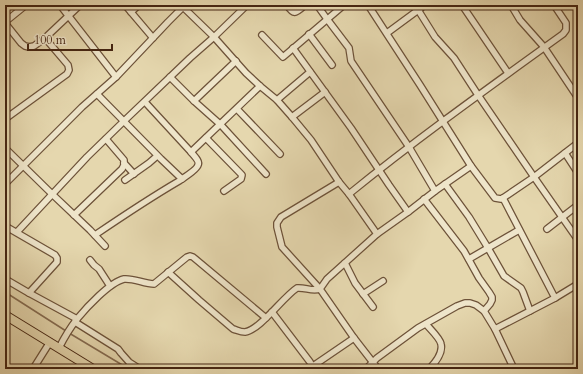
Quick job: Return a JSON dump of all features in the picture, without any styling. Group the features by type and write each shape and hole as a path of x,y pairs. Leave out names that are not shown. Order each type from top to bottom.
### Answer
{"highway":[{"path":"5,315 93,369"}],"street":[{"path":"26,5 5,22 21,43 29,47 34,46 45,38 80,5"},
{"path":"60,5 116,77"},
{"path":"125,5 153,38"},
{"path":"131,12 139,5"},
{"path":"17,232 123,122 247,5"},
{"path":"287,5 293,13 306,5"},
{"path":"317,5 350,48 351,61 409,147 435,191"},
{"path":"262,35 283,57 344,5"},
{"path":"368,5 471,166 495,198 501,199 534,177 578,143"},
{"path":"387,33 417,8 425,5"},
{"path":"462,5 508,73"},
{"path":"511,5 520,20 544,48 577,94"},
{"path":"349,194 478,95 563,34 566,30 566,23 554,5"},
{"path":"5,184 82,108 116,77 185,6 260,86 277,100 292,116 311,140 339,182 377,234"},
{"path":"417,8 435,37 454,58 578,240"},
{"path":"309,34 332,65"},
{"path":"5,119 67,74 69,70 68,66 45,38"},
{"path":"292,48 351,128 408,212"},
{"path":"194,101 236,61"},
{"path":"277,100 310,72"},
{"path":"170,77 221,125 266,174"},
{"path":"191,152 221,125 260,86"},
{"path":"292,116 325,92"},
{"path":"97,94 157,156 182,178"},
{"path":"95,235 197,168 198,161 191,152 145,102"},
{"path":"237,109 280,154"},
{"path":"206,138 242,175 241,179 224,191"},
{"path":"106,139 134,174"},
{"path":"5,148 105,246"},
{"path":"565,153 578,172"},
{"path":"125,180 157,156"},
{"path":"74,214 122,169 124,163"},
{"path":"168,272 233,329 239,332 245,332 252,329 266,318 297,288 313,290 320,289 327,280 377,234 471,166"},
{"path":"339,182 281,217 276,227 282,247 320,289 354,338 378,369"},
{"path":"445,184 469,217 504,276 521,288 530,311"},
{"path":"502,198 555,298"},
{"path":"424,199 455,238 492,297 490,304 484,311"},
{"path":"547,229 578,205"},
{"path":"5,226 58,258 57,262 29,294"},
{"path":"469,259 519,230"},
{"path":"59,348 75,322 110,286 116,282 129,279 154,284 190,256 266,318"},
{"path":"90,260 99,269 110,286"},
{"path":"345,263 352,277 373,307"},
{"path":"5,279 118,349 129,362 140,369"},
{"path":"363,294 383,281"},
{"path":"495,329 555,298 578,284"},
{"path":"366,369 372,362 412,332 457,306 470,303 476,305 484,311 495,329 514,369"},
{"path":"272,312 314,368 354,338"},
{"path":"426,324 440,340 441,344 438,358 430,369"},
{"path":"34,369 50,342"}],"waterway":[{"path":"5,292 66,331"},
{"path":"69,333 129,369"}]}
